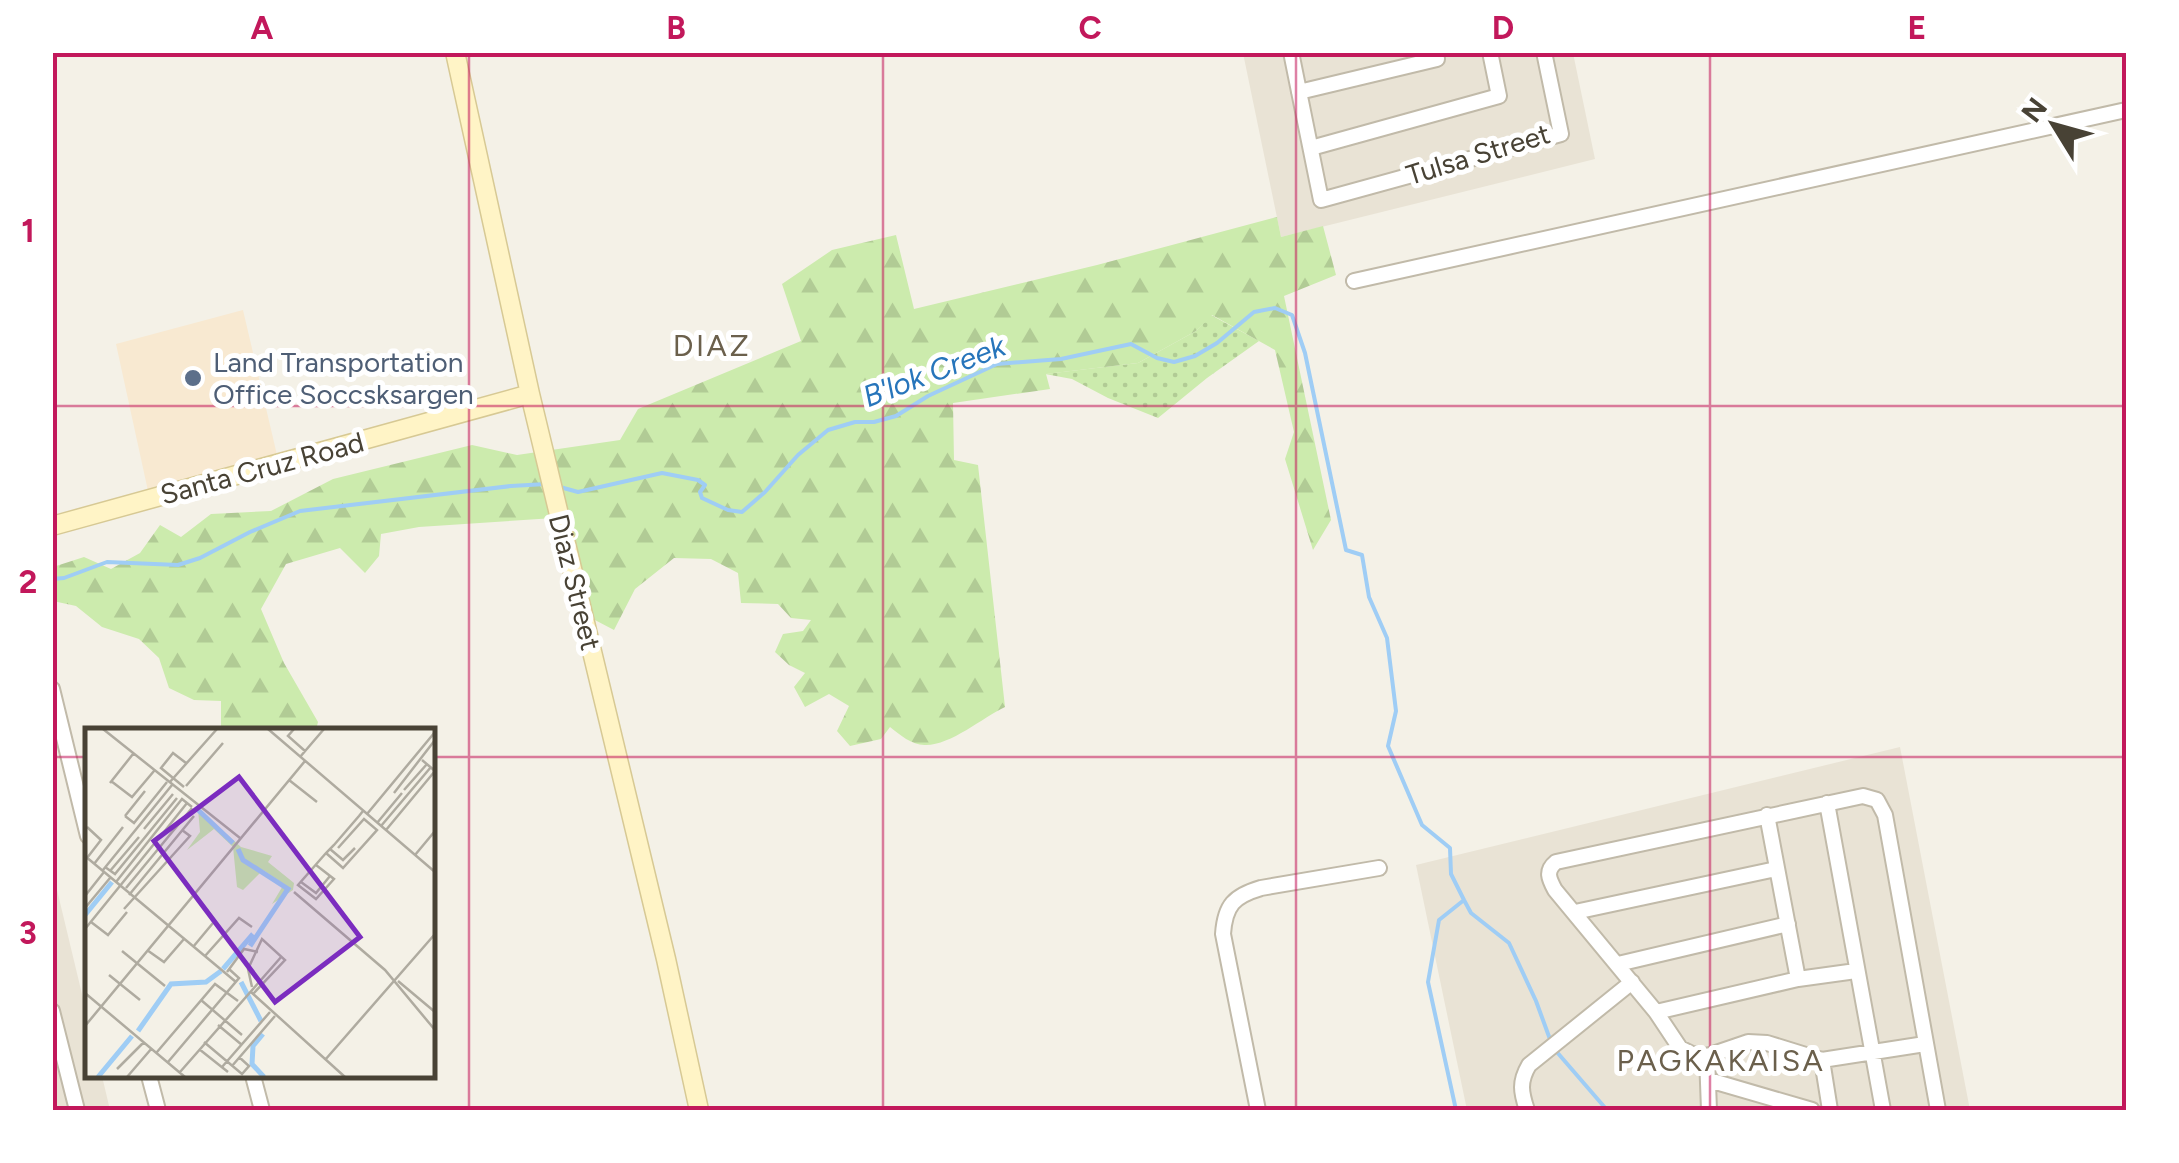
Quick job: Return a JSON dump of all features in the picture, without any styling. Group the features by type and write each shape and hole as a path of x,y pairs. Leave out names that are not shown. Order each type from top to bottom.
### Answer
{"main road":[{"name":"Diaz Street","path":"455,52 530,394 666,959 698,1110"},
{"name":"Santa Cruz Road","path":"52,526 530,394"}],"street":[{"path":"1291,52 1310,148 1500,96 1490,52"},
{"path":"1299,92 1437,60 1436,52"},
{"name":"Tulsa Street","path":"1310,148 1321,200 1561,134 1544,52"},
{"path":"1354,281 2126,110"},
{"path":"52,689 85,824"},
{"path":"1925,1044 1822,1060 1767,1043 1748,1042 1707,1056 1692,1054 1680,1048 1656,1012 1556,890 1549,878 1551,866 1826,803 1863,796 1878,800 1938,1110"},
{"path":"1826,803 1883,1110"},
{"path":"1768,816 1798,980"},
{"path":"1258,1110 1223,934 1227,911 1246,892 1380,868"},
{"path":"1576,912 1776,869"},
{"path":"1618,964 1788,924"},
{"path":"1656,1012 1856,971"},
{"path":"1527,1110 1520,1085 1530,1066 1632,982"},
{"path":"52,1010 59,1066 77,1110"},
{"path":"1707,1056 1709,1110"},
{"path":"1822,1060 1830,1110"},
{"path":"150,1078 158,1110"},
{"path":"254,1078 262,1110"},
{"path":"1709,1080 1812,1110"}],"shaded area":[{"path":"1243,53 1573,53 1595,159 1281,237"},
{"path":"243,310 277,455 148,491 116,344"},
{"path":"1900,747 1970,1110 1467,1110 1416,865"},
{"path":"52,869 85,1007 85,1078 102,1078 110,1110 53,1110"}],"green space":[{"path":"1277,217 1281,237 1323,226 1336,275 1284,296 1331,520 1313,550 1285,459 1294,432 1275,350 1212,315 1196,331 1138,363 1046,374 1050,389 953,403 954,460 978,465 1005,707 936,744 916,744 890,727 881,739 850,746 837,731 849,706 829,694 805,707 794,687 805,673 775,652 783,634 803,631 811,620 791,618 778,604 741,603 738,573 711,559 674,558 635,589 614,630 593,619 570,517 419,527 381,534 379,556 365,573 340,548 286,564 261,609 284,663 318,722 316,728 221,728 221,701 194,700 169,688 159,658 139,639 102,627 76,606 53,601 53,567 84,557 111,569 140,553 160,525 181,537 211,514 271,511 333,479 472,445 517,455 620,440 638,409 801,341 782,284 832,250 896,235 914,309"},
{"path":"1211,315 1259,341 1158,418 1072,379 1045,374 1138,363 1196,331"}],"waterway":[{"name":"B'lok Creek","path":"560,487 578,492 662,473 698,480 705,485 700,492 702,498 742,512 828,430 896,416 928,396 997,364 1061,359 1131,344 1174,362 1217,343 1254,312 1275,308 1292,315 1305,353 1346,550 1362,555 1369,597 1387,638 1396,711 1388,746 1422,825 1450,848 1451,874 1471,913 1509,943 1551,1042"},
{"name":"B'lok Creek","path":"52,579 107,562 178,565 300,511 546,484"},
{"path":"1456,1110 1428,982 1439,920 1464,900"},
{"name":"B'lok Creek","path":"1556,1051 1607,1110"}],"place":[{"name":"Land Transportation Office Soccsksargen","path":"193,378"}],"district":[{"name":"DIAZ","path":"712,345"},
{"name":"PAGKAKAISA","path":"1721,1060"}]}
